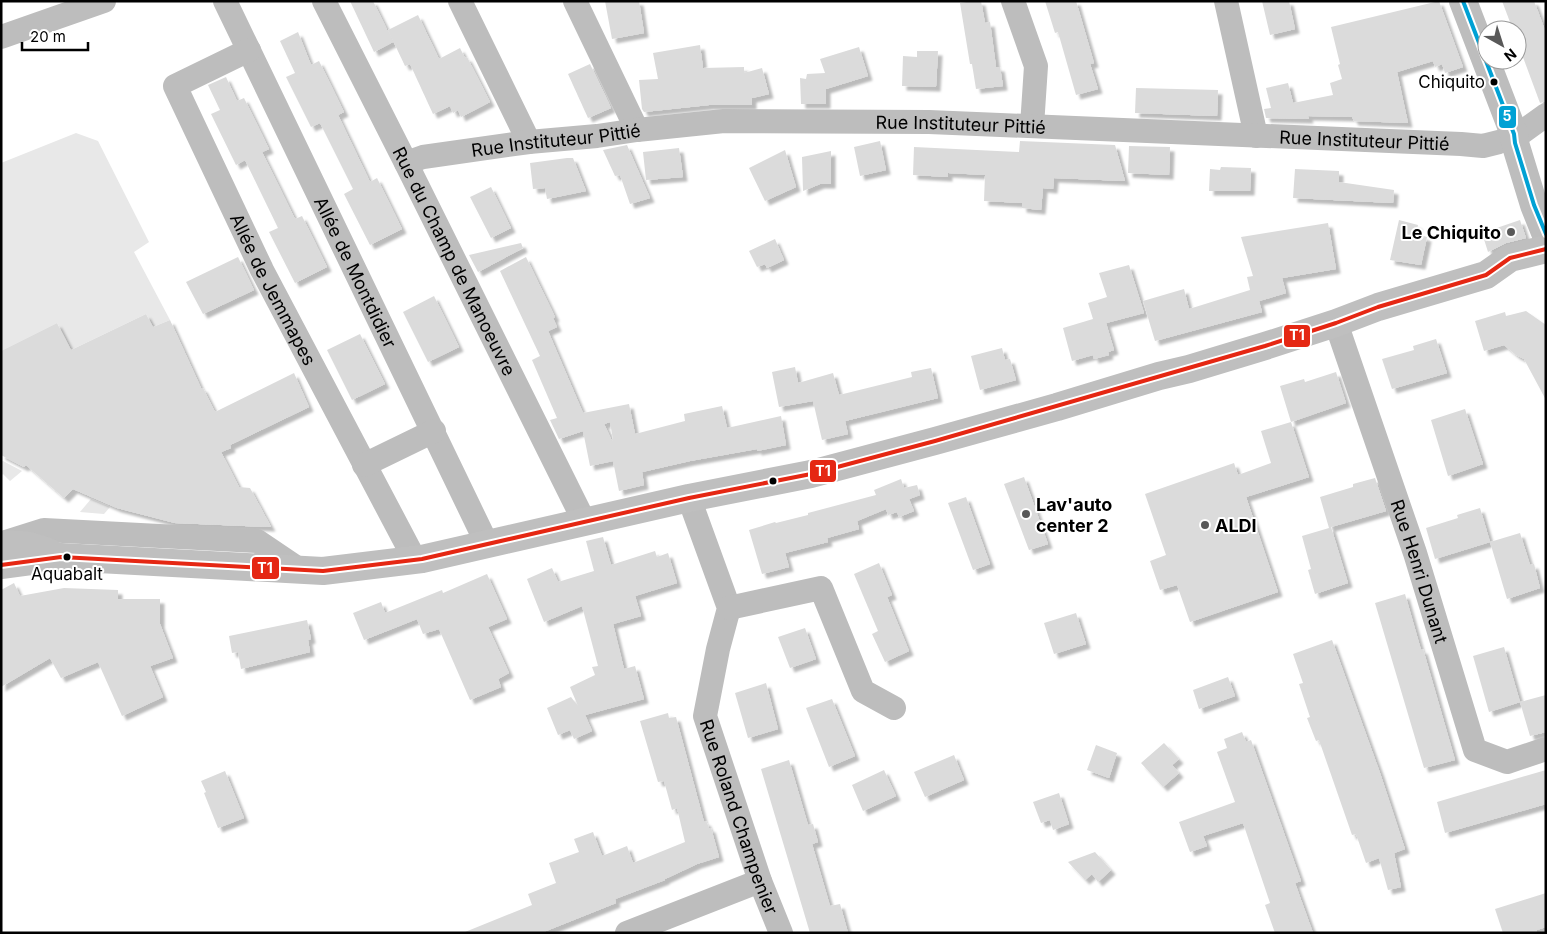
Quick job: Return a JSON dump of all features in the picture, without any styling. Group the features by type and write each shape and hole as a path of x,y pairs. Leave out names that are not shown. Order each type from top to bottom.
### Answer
{"main road":[{"path":"1486,275 1510,258 1546,249"},
{"path":"1,565 61,557 323,571 415,560 689,498 810,474 935,441 1189,369 1336,323 1378,307 1486,275 1516,276 1546,265"},
{"path":"1,545 14,543 33,546 61,557"}],"street":[{"path":"1,37 104,1"},
{"name":"Allée de Montdidier","path":"226,1 487,544"},
{"name":"Rue du Champ de Manoeuvre","path":"324,1 584,521"},
{"path":"460,1 529,142"},
{"path":"574,1 636,130"},
{"path":"1013,1 1036,66 1032,126"},
{"path":"1226,1 1256,136"},
{"path":"1464,1 1514,134 1534,205 1546,235"},
{"name":"Allée de Jemmapes","path":"249,50 175,86 262,270 415,560"},
{"name":"Rue Instituteur Pittié","path":"406,163 423,157 529,142 724,121 929,122 1483,146 1521,133 1546,115"},
{"path":"1514,134 1522,140 1546,204"},
{"name":"Rue Henri Dunant","path":"1336,323 1415,553 1475,750 1507,762 1546,749"},
{"path":"364,465 434,431"},
{"path":"689,498 729,608 820,588 863,691 894,708"},
{"path":"1,545 44,530 257,541 300,570"},
{"name":"Rue Roland Champenier","path":"729,608 718,649 705,716 760,881 781,933"},
{"path":"627,933 760,881"}],"shaded area":[{"path":"76,133 98,141 149,242 134,252 170,320 153,327 146,314 71,350 57,323 1,351 1,163"},
{"path":"3,461 22,471 10,481 3,474 1,476 1,462"},
{"path":"91,499 110,507 104,514 80,512"}],"building":[{"path":"350,1 373,1 393,42 374,52"},
{"path":"605,1 639,1 644,33 612,39"},
{"path":"981,1 985,23 990,22 996,67 1000,67 1003,86 976,89 960,3"},
{"path":"1045,1 1076,1 1094,63 1090,64 1098,89 1076,95 1058,32 1055,33"},
{"path":"1262,1 1289,1 1295,29 1270,35"},
{"path":"1439,1 1463,67 1445,73 1442,64 1435,67 1433,61 1397,72 1408,123 1354,121 1352,117 1308,116 1309,119 1266,118 1264,109 1271,108 1266,88 1288,83 1293,103 1333,95 1330,83 1342,79 1331,27"},
{"path":"1502,1 1534,1 1546,33 1546,101 1540,103 1527,68 1527,20 1509,20"},
{"path":"418,15 439,59 460,48 465,58 467,57 490,102 461,117 458,110 453,113 450,106 433,114 410,64 405,66 388,30"},
{"path":"298,32 311,65 319,61 344,112 338,115 370,182 377,178 402,229 370,245 344,194 353,189 320,123 311,127 286,77 295,73 280,41"},
{"path":"700,45 703,68 744,67 744,73 762,68 769,94 752,98 752,105 709,105 644,112 642,109 639,80 658,79 653,53"},
{"path":"859,47 868,76 826,89 826,104 801,104 800,78 806,79 807,74 825,73 820,59"},
{"path":"917,51 938,51 936,87 902,86 903,56 917,57"},
{"path":"590,64 611,108 588,118 568,74"},
{"path":"226,77 237,101 244,98 269,149 262,152 295,219 302,216 327,267 295,283 269,232 278,228 245,160 236,165 211,114 220,110 208,85"},
{"path":"1136,88 1218,90 1217,116 1135,113"},
{"path":"880,141 886,170 860,176 854,147"},
{"path":"1020,141 1115,145 1125,181 1054,178 1053,189 1043,188 1041,210 1022,208 1022,203 984,201 985,175 948,173 948,177 913,175 914,147 1019,152"},
{"path":"627,145 650,198 630,204 620,175 615,176 603,150"},
{"path":"1129,146 1170,147 1169,175 1128,173"},
{"path":"679,148 683,177 646,180 643,152"},
{"path":"785,150 796,187 765,201 749,168"},
{"path":"831,151 831,184 820,184 803,191 802,157"},
{"path":"573,158 586,191 547,199 545,188 533,189 530,163"},
{"path":"1221,167 1251,168 1250,191 1209,191 1210,169 1220,170"},
{"path":"1295,169 1339,171 1339,182 1394,190 1393,203 1293,198"},
{"path":"491,187 511,228 491,238 470,197"},
{"path":"1399,220 1418,225 1416,234 1427,237 1421,265 1390,260"},
{"path":"1520,220 1526,238 1506,243 1488,252 1482,233"},
{"path":"1328,223 1336,269 1282,278 1286,293 1259,301 1262,312 1155,341 1143,301 1184,289 1189,309 1250,290 1247,277 1253,276 1241,237"},
{"path":"775,239 784,260 767,268 765,264 757,267 749,251"},
{"path":"521,243 523,248 478,272 469,255"},
{"path":"238,257 254,290 203,314 186,282"},
{"path":"526,257 555,317 553,318 557,327 548,331 583,413 629,404 635,434 685,421 684,414 722,406 727,428 781,416 786,445 690,461 642,472 644,485 619,491 613,461 590,466 583,431 559,439 550,420 557,418 532,360 540,356 500,271","holes":["610,422 612,441 604,424"]},
{"path":"1129,265 1144,313 1106,323 1114,350 1108,352 1109,355 1094,359 1093,355 1072,361 1063,328 1093,319 1088,303 1107,297 1099,273"},
{"path":"434,296 459,347 428,362 403,312"},
{"path":"1526,311 1546,325 1546,400 1524,359 1504,345 1484,351 1475,321 1505,312 1506,316"},
{"path":"146,314 153,327 170,320 201,388 203,388 215,412 294,373 309,407 230,445 231,448 221,452 239,487 250,488 271,527 175,523 117,508 73,489 64,498 26,465 24,467 1,455 1,351 57,323 71,350"},
{"path":"360,334 385,384 352,400 327,350"},
{"path":"1436,339 1447,373 1392,389 1382,359 1414,350 1413,346"},
{"path":"1002,348 1005,360 1010,359 1016,380 980,390 971,356"},
{"path":"795,367 798,383 833,373 839,395 912,377 911,372 931,368 938,398 845,421 848,434 822,440 813,401 779,407 772,372"},
{"path":"1336,372 1346,403 1291,422 1280,386 1304,379 1305,382"},
{"path":"1465,409 1483,464 1448,476 1431,420"},
{"name":"ALDI","path":"1291,422 1309,477 1246,497 1278,592 1190,622 1177,585 1160,590 1150,561 1166,555 1145,494 1234,463 1238,475 1271,463 1261,431"},
{"path":"1024,477 1048,544 1029,550 1004,484"},
{"path":"1375,478 1386,511 1331,527 1348,583 1315,594 1308,570 1311,569 1302,536 1329,528 1320,497 1353,487 1353,484"},
{"path":"901,479 904,488 917,485 920,495 909,499 914,511 899,517 897,512 888,515 886,509 857,521 859,529 827,538 828,542 785,553 789,567 762,574 749,530 876,495 874,490"},
{"path":"966,497 990,564 973,570 948,503"},
{"path":"1480,508 1490,542 1435,559 1426,528 1458,518 1457,515"},
{"path":"1520,533 1530,565 1534,564 1540,588 1507,599 1490,542"},
{"path":"603,537 611,565 655,551 657,557 668,553 677,583 635,596 641,616 613,624 624,669 635,666 644,699 585,715 592,731 574,739 570,730 558,735 547,708 571,697 578,706 570,687 595,675 592,667 598,666 582,606 544,622 527,579 552,568 558,582 594,571 586,541"},
{"path":"879,563 892,595 887,597 909,651 885,662 872,634 878,631 854,574"},
{"path":"487,574 507,619 488,627 509,673 498,679 501,687 470,700 439,629 423,634 417,619 364,640 353,613 381,602 385,613 442,590 443,593"},
{"path":"14,583 20,596 64,588 118,590 118,599 160,599 160,624 173,658 150,666 163,697 122,716 98,662 61,678 50,658 1,687 1,590"},
{"path":"1405,594 1455,760 1424,768 1375,603"},
{"path":"1076,613 1086,644 1054,654 1044,623"},
{"path":"307,620 311,639 308,640 310,652 241,669 238,652 232,653 229,636"},
{"path":"805,628 816,659 790,668 778,637"},
{"path":"1332,640 1405,849 1394,853 1401,887 1388,890 1379,858 1366,863 1356,834 1352,835 1319,740 1316,741 1307,718 1310,717 1299,684 1303,683 1293,654"},
{"path":"1504,647 1520,702 1489,712 1473,656"},
{"path":"1228,677 1235,696 1199,709 1193,690"},
{"path":"766,683 778,729 748,738 735,693"},
{"path":"1546,695 1546,732 1530,736 1520,702"},
{"path":"832,699 855,756 829,767 806,708"},
{"path":"668,713 669,718 676,717 704,822 706,821 709,828 711,828 719,857 697,864 665,880 615,899 616,903 541,933 465,933 532,905 528,894 556,883 549,863 579,852 574,839 593,832 602,856 627,846 633,863 685,842 677,808 672,810 664,781 658,782 640,721"},
{"path":"1242,732 1246,742 1251,740 1301,881 1295,883 1313,933 1275,933 1265,905 1270,903 1243,823 1203,836 1207,846 1190,852 1179,822 1235,802 1217,752 1227,748 1224,739"},
{"path":"1164,743 1179,759 1172,765 1179,773 1163,787 1141,763"},
{"path":"1096,745 1117,753 1109,778 1087,770"},
{"path":"954,755 964,780 925,797 914,772"},
{"path":"789,760 808,825 813,824 818,842 812,844 830,906 840,904 848,933 810,933 761,769"},
{"path":"884,770 896,796 863,811 852,785"},
{"path":"1546,770 1546,804 1445,833 1437,802"},
{"path":"225,771 244,818 218,828 201,781"},
{"path":"1059,793 1069,824 1053,830 1050,820 1041,823 1033,802"},
{"path":"1095,852 1111,870 1098,882 1092,874 1085,880 1068,862"},
{"path":"1546,893 1546,927 1537,930 1536,933 1503,933 1495,909"}],"transit line":[{"name":"5","path":"1463,1 1514,134 1534,205 1546,234"},
{"name":"T1","path":"1,565 61,557 323,571 422,559 689,498 811,474 935,441 1265,346 1378,307 1486,275 1510,258 1546,249"}],"place":[{"name":"Chiquito","path":"1494,82"},
{"name":"Le Chiquito","path":"1511,232"},
{"name":"Lav'auto center 2","path":"1026,514"},
{"name":"ALDI","path":"1205,525"},
{"name":"Aquabalt","path":"67,557"}]}
